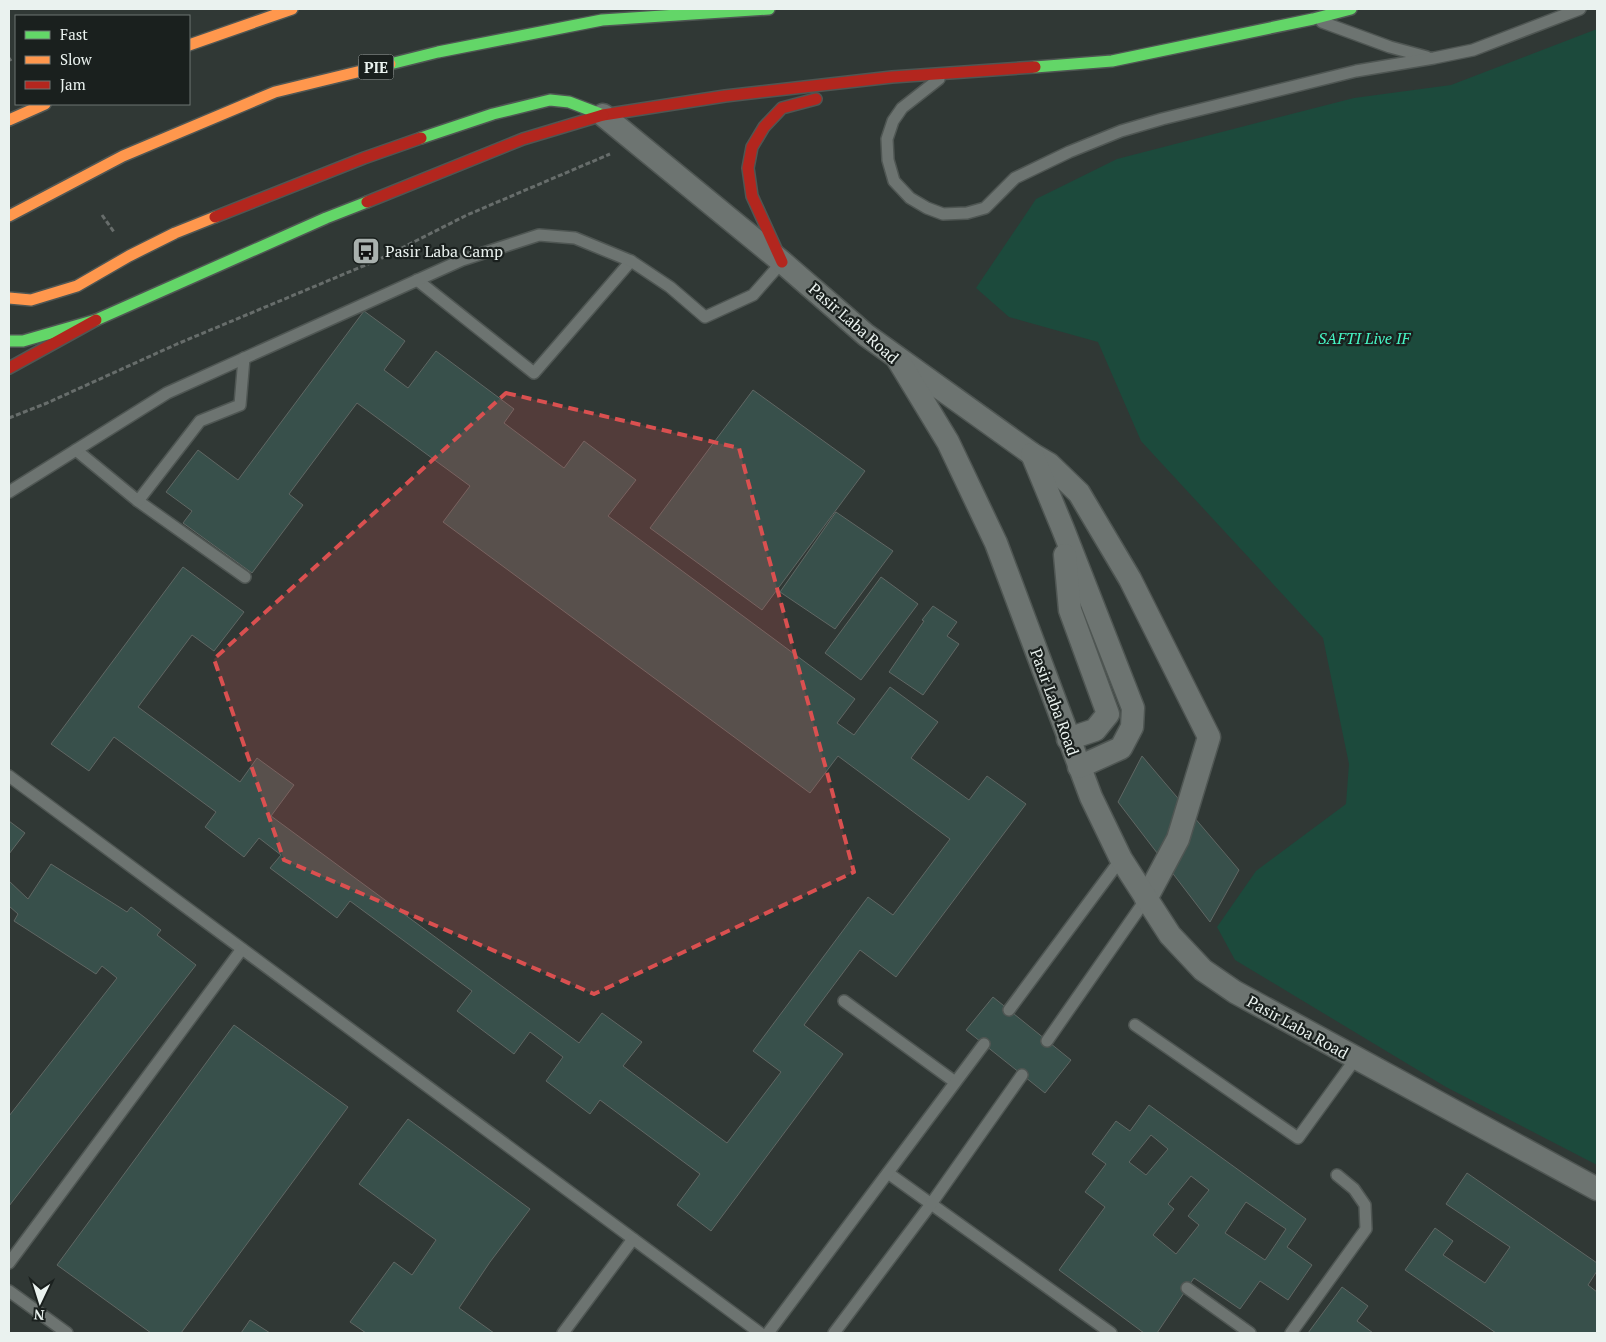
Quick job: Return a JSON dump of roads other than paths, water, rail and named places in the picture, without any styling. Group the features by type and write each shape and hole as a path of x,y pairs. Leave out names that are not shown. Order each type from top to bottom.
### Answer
{"main road":[{"path":"190,45 292,9"},
{"name":"PIE","path":"9,216 123,156 275,92 438,52 602,20 769,9"},
{"path":"9,368 96,320 326,218 523,139 604,116 725,96 892,77 1112,62 1352,9"},
{"path":"782,262 752,196 748,168 752,147 764,127 782,108 892,77"},
{"path":"9,298 31,300 77,286 129,256 175,233 364,158 493,114 550,100 569,102 604,116"},
{"path":"9,120 43,105"},
{"path":"9,341 23,341 96,320"}],"street":[{"name":"Pasir Laba Road","path":"604,116 782,262 866,335 897,358 948,442 996,543 1091,798 1121,859 1170,935 1204,970 1235,992 1597,1189"},
{"path":"897,358 1032,454 1049,464 1079,493 1130,579 1209,737 1178,839 1146,899"},
{"path":"1032,454 1133,708 1132,727 1121,748 1079,767"},
{"path":"1063,529 1070,610 1108,714 1095,730 1068,739"}],"lane":[{"path":"946,74 902,108 893,120 887,139 888,160 894,181 910,198 927,208 943,214 967,213 984,208 1015,178 1022,174 1068,152 1121,131 1162,118 1356,71 1473,50 1580,9"},
{"path":"1313,19 1390,47 1434,58"},
{"path":"9,492 167,393 462,260 539,235 575,238 631,261 670,287 705,317 753,296 782,262"},
{"path":"417,280 534,373 631,261"},
{"path":"138,501 200,421 240,405 244,358"},
{"path":"76,450 138,501 245,577"},
{"path":"9,776 760,1333"},
{"path":"1009,1010 1121,859"},
{"path":"1047,1041 1146,899"},
{"path":"9,1262 242,949"},
{"path":"844,1001 955,1082"},
{"path":"1135,1025 1298,1138 1356,1058"},
{"path":"768,1333 984,1044"},
{"path":"834,1333 931,1204 1022,1075"},
{"path":"888,1173 1111,1333"},
{"path":"1291,1333 1366,1229 1365,1206 1354,1189 1337,1175"},
{"path":"563,1333 633,1239"},
{"path":"1187,1288 1250,1333"},
{"path":"9,1291 67,1333"}],"place":[{"name":"Pasir Laba Camp","path":"366,251"}],"park label":[{"name":"SAFTI Live IF","path":"1364,338"}]}
